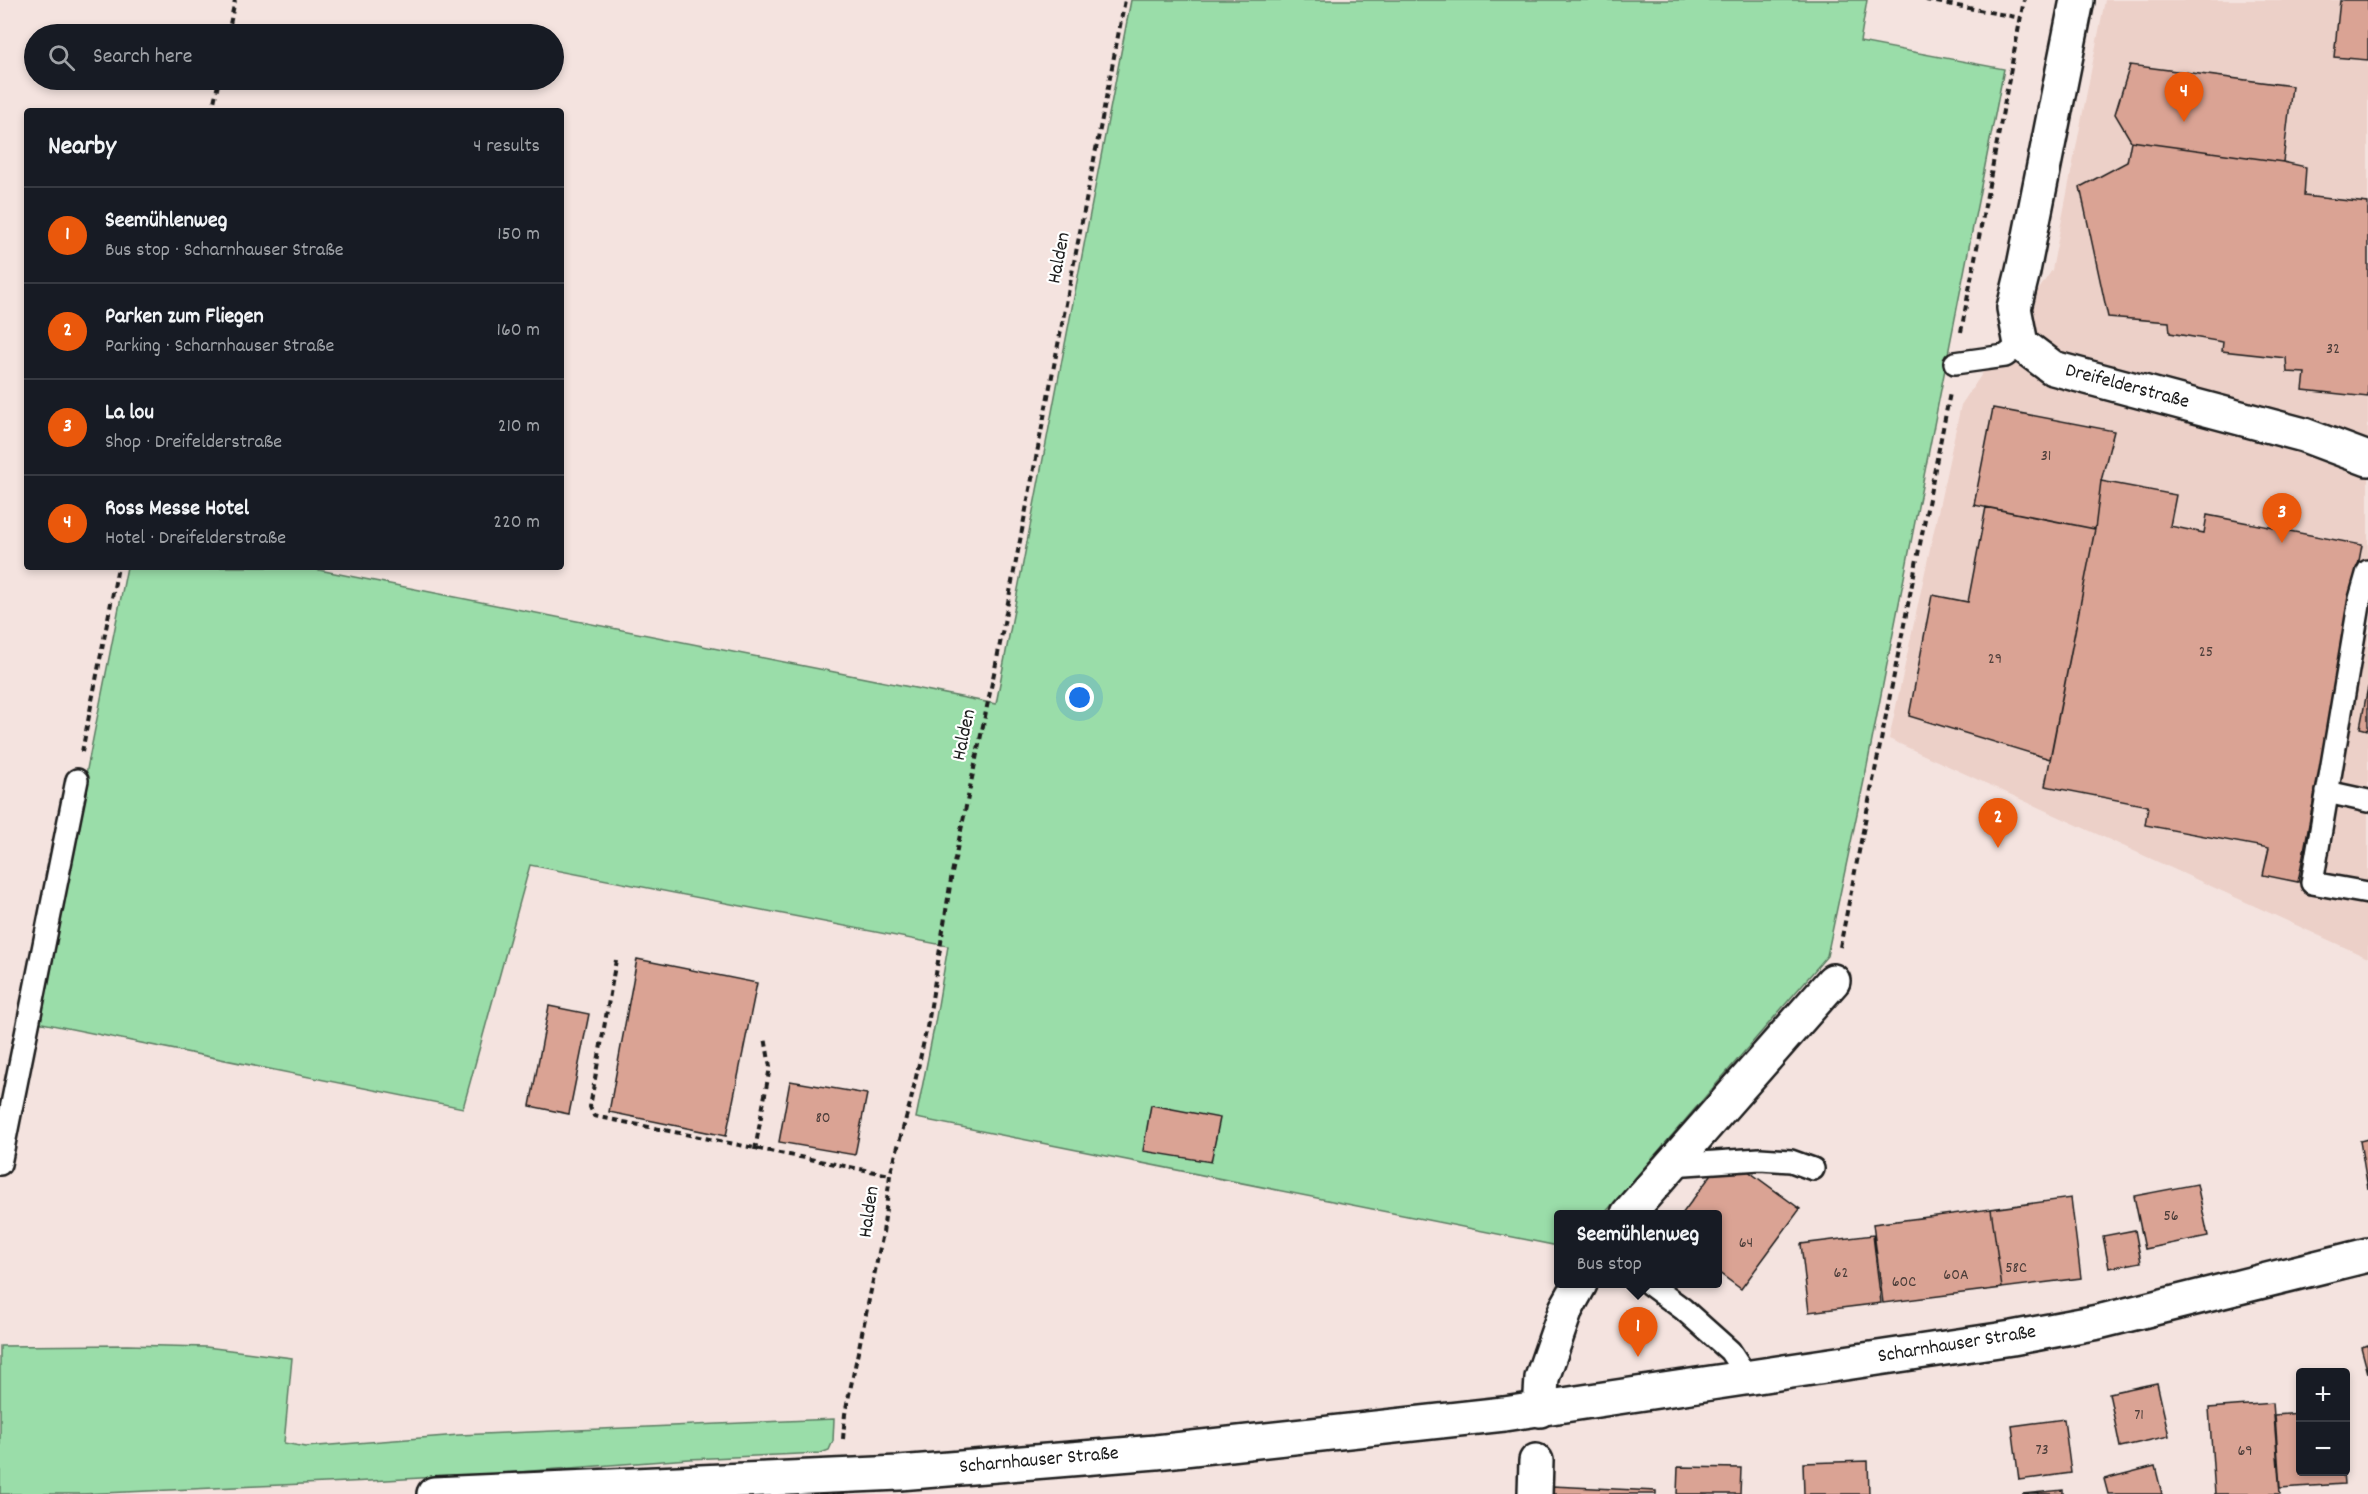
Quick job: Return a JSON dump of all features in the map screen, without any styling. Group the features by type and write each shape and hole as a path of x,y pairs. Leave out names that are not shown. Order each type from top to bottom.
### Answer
{"street":[{"path":"2020,344 2014,308 2077,0"},
{"name":"Dreifelderstraße","path":"2020,344 2053,368 2304,435 2368,459"},
{"path":"1632,1210 1833,981"},
{"name":"Scharnhauser Straße","path":"434,1494 536,1488 658,1489 843,1476 1156,1452 1540,1410 2012,1338 2098,1322 2368,1255"},
{"path":"1540,1410 1542,1378 1566,1309 1578,1288"},
{"path":"1535,1494 1536,1461"}],"lane":[{"path":"1955,363 2005,356 2020,344"},
{"path":"2368,571 2360,599 2312,883 2368,893"},
{"path":"0,1164 77,780"},
{"path":"2327,792 2368,801"},
{"path":"1671,1165 1761,1159 1791,1161 1813,1169"},
{"path":"1654,1288 1683,1309 1730,1351 1747,1377"}],"path":[{"path":"230,24 235,0"},
{"name":"Halden","path":"843,1476 845,1414 883,1233 890,1175 911,1100 929,1018 952,873 997,659 1125,0"},
{"path":"1926,0 2021,18"},
{"path":"1833,981 2024,0"},
{"path":"213,108 217,90"},
{"path":"77,780 117,570"},
{"path":"616,960 590,1107 594,1116 755,1150 890,1175"},
{"path":"755,1150 770,1067 765,1037"}],"shaded area":[{"path":"2105,0 2368,0 2368,958 1889,739 1961,405 2052,270"}],"green space":[{"path":"1131,0 1867,0 1860,42 2004,69 1866,771 1827,956 1607,1210 1554,1210 1554,1245 916,1118 948,946 530,865 463,1108 37,1022 126,570 319,570 996,704"},
{"path":"0,1346 206,1347 292,1358 284,1443 305,1447 459,1435 834,1419 833,1441 829,1450 821,1453 689,1459 370,1481 82,1494 0,1494"}],"building":[{"path":"2340,0 2368,0 2368,60 2334,57"},
{"path":"2130,65 2292,86 2283,162 2131,141 2115,114"},
{"path":"2131,141 2306,167 2304,196 2368,203 2368,397 2303,390 2305,373 2287,372 2286,358 2222,351 2223,342 2170,333 2169,322 2108,317 2080,187 2127,162"},
{"path":"1993,408 2114,431 2101,481 2095,529 1974,505"},
{"path":"2101,481 2176,495 2170,526 2204,533 2207,515 2362,545 2298,882 2263,875 2269,848 2145,825 2148,806 2045,786 2095,529"},
{"path":"1986,507 2095,529 2050,759 1909,716 1932,595 1968,602"},
{"path":"2368,687 2368,730 2360,728"},
{"path":"637,959 757,983 726,1136 609,1112"},
{"path":"549,1006 589,1014 569,1114 530,1106"},
{"path":"790,1081 867,1094 855,1155 779,1142"},
{"path":"1151,1105 1220,1118 1211,1162 1143,1151"},
{"path":"2368,1139 2368,1189 2360,1141"},
{"path":"1714,1171 1748,1171 1800,1209 1741,1289 1722,1275 1722,1210 1685,1210"},
{"path":"2197,1184 2208,1236 2145,1249 2134,1196"},
{"path":"2071,1198 2081,1278 2002,1288 1991,1209"},
{"path":"1991,1209 2002,1288 1883,1303 1873,1224"},
{"path":"2135,1230 2141,1262 2109,1268 2103,1236"},
{"path":"1873,1235 1881,1303 1809,1312 1801,1244"},
{"path":"2368,1345 2368,1373 2361,1347"},
{"path":"2157,1383 2169,1436 2120,1447 2109,1393"},
{"path":"2273,1403 2280,1494 2215,1494 2209,1408"},
{"path":"2296,1413 2296,1476 2343,1476 2344,1484 2280,1488 2275,1415"},
{"path":"2064,1419 2071,1473 2019,1480 2012,1426"},
{"path":"1868,1461 1869,1494 1804,1494 1803,1463"},
{"path":"2155,1466 2162,1494 2108,1494 2104,1479"},
{"path":"1678,1467 1741,1468 1740,1494 1677,1494"},
{"path":"1552,1486 1656,1491 1656,1494 1552,1494"},
{"path":"2063,1490 2063,1494 2022,1494"}],"place":[{"name":"Ross Messe Hotel","path":"2184,122"},
{"name":"La lou","path":"2282,543"},
{"name":"Parken zum Fliegen","path":"1998,848"},
{"name":"Seemühlenweg","path":"1638,1357"}]}
